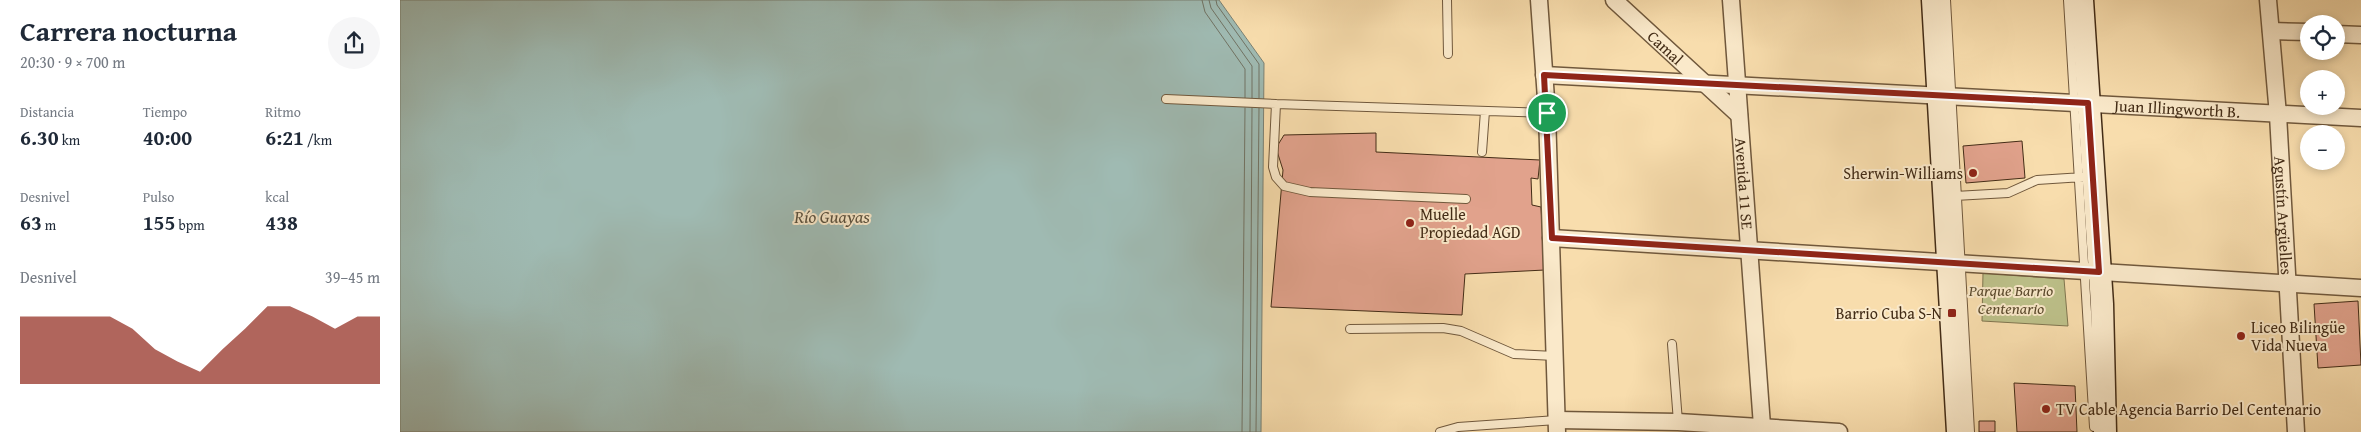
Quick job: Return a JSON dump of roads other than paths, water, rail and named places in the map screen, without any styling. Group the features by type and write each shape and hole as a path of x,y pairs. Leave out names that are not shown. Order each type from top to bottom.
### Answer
{"main road":[{"path":"1933,0 1947,98 1955,263 1958,432"},
{"path":"2082,0 2081,103 2092,271 2102,304 2105,432"}],"street":[{"path":"1540,0 1552,238 1557,426 1627,427 1678,422 1839,432"},
{"name":"Camal","path":"1614,0 1739,115"},
{"name":"Avenida 11 SE","path":"1731,0 1762,426"},
{"name":"Agustín Argüelles","path":"2268,0 2278,114 2296,432"},
{"path":"2271,31 2300,32"},
{"path":"2345,34 2361,34"},
{"name":"Juan Illingworth B.","path":"1544,75 1704,83 1737,87 2361,118"},
{"path":"1552,238 2361,288"}],"lane":[{"path":"1447,0 1448,54"},
{"path":"1946,0 1947,98"},
{"path":"2068,0 2081,103"},
{"path":"1166,99 1547,113"},
{"path":"1276,104 1273,167 1276,177 1284,186 1310,192 1466,199"},
{"path":"1482,152 1485,111"},
{"path":"1952,196 2008,193 2037,180 2086,177"},
{"path":"1955,263 1970,432"},
{"path":"2092,271 2094,432"},
{"path":"1350,329 1443,328 1461,331 1514,354 1555,356"},
{"path":"1672,344 1678,422"},
{"path":"1440,432 1458,427 1557,426"}],"water":[{"name":"Río Guayas","path":"400,0 1219,0 1264,63 1261,432 400,432"}],"place":[{"name":"Sherwin-Williams","path":"1973,173"},
{"name":"Muelle Propiedad AGD","path":"1410,223"},
{"name":"Barrio Cuba S-N","path":"1952,313"},
{"name":"Liceo Bilingüe Vida Nueva","path":"2241,336"},
{"name":"TV Cable Agencia Barrio Del Centenario","path":"2046,409"}],"park label":[{"name":"Parque Barrio Centenario","path":"2011,299"}]}
